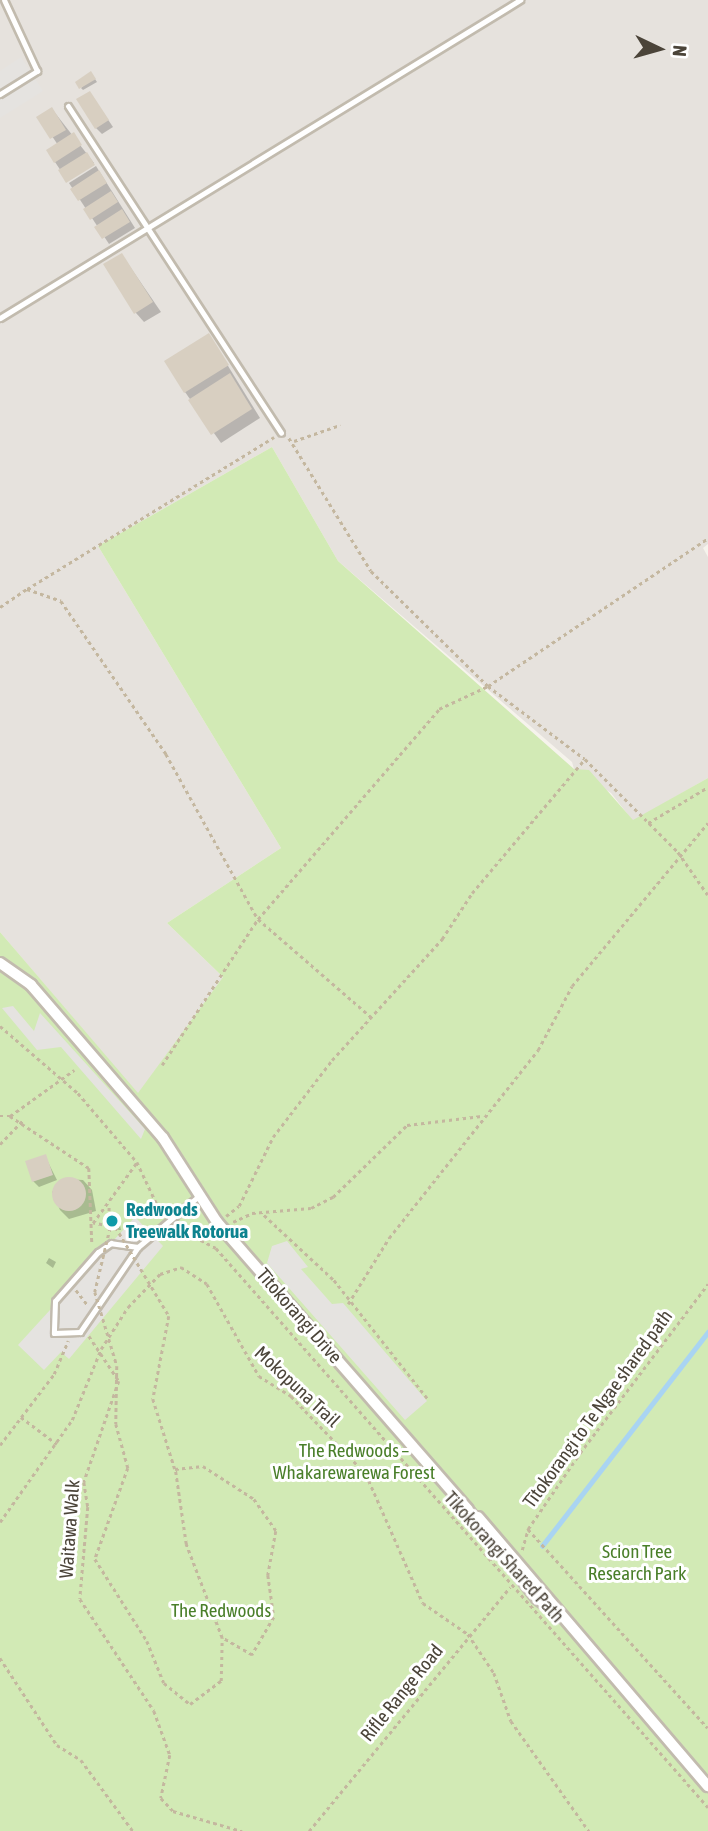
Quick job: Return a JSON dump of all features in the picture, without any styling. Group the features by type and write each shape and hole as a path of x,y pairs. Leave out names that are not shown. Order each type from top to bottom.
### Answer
{"street":[{"name":"Tītokorangi Drive","path":"0,963 31,985 158,1132 220,1226 467,1509 520,1577 562,1617 708,1786"},
{"name":"Tītokorangi Drive","path":"467,1509 545,1588 562,1617"}],"lane":[{"path":"0,94 37,71 4,0"},
{"path":"0,318 520,0"},
{"path":"68,106 151,226 281,433"},
{"path":"138,1247 108,1244 71,1282 50,1319 54,1333 69,1338 83,1329 138,1247 164,1219 200,1195"}],"path":[{"path":"293,441 340,425"},
{"path":"0,607 281,433 293,441 370,571 488,686 585,759 646,824 678,852 708,895"},
{"path":"162,1065 258,919 439,709 488,686 708,538"},
{"path":"27,589 61,601 166,754 258,919 371,1017"},
{"path":"210,1243 220,1226 239,1206 273,1137 371,1017 442,939 573,765 585,759"},
{"path":"646,824 708,788"},
{"path":"348,1304 481,1116 533,1056 572,986 678,852 708,823"},
{"path":"0,1026 58,1082 78,1093 137,1161 164,1219"},
{"path":"10,1116 74,1070"},
{"path":"0,1116 10,1116 22,1121 89,1168 93,1223 89,1251"},
{"path":"220,1226 252,1213 311,1208 333,1198 407,1125 481,1116"},
{"path":"0,1144 22,1121"},
{"path":"93,1223 137,1161"},
{"path":"109,1201 109,1225"},
{"path":"264,1214 334,1280 348,1304 428,1399"},
{"path":"93,1223 109,1225 117,1218 110,1216 112,1221 169,1316 153,1399 175,1469 186,1544 222,1638 221,1681 190,1704 164,1683 148,1641 95,1559 128,1468 116,1424 117,1366 95,1292 112,1221"},
{"name":"Tikokorangi Shared Path","path":"164,1219 210,1243 510,1587 708,1807"},
{"name":"Mokopuna Trail","path":"0,1522 57,1444 78,1394 93,1379 100,1349 160,1274 181,1267 207,1284 259,1376 291,1396 366,1474 423,1603 468,1634 494,1673 511,1721 589,1831"},
{"path":"71,1282 94,1313"},
{"name":"Tītokorangi to Te Ngae shared path","path":"520,1555 528,1529 708,1284"},
{"name":"Waitawa Walk","path":"83,1329 100,1349 119,1381 84,1482 88,1507 80,1599 154,1711 170,1755 160,1798 173,1811 242,1831"},
{"path":"0,1445 54,1374 69,1338"},
{"path":"21,1418 57,1444"},
{"path":"175,1469 203,1466 254,1499 276,1531 268,1576 274,1617 252,1655 222,1638"},
{"path":"528,1529 708,1728"},
{"name":"Rifle Range Road","path":"309,1831 468,1634 520,1577"},
{"path":"0,1658 57,1745 81,1760 133,1831"}],"shaded area":[{"path":"0,0 708,0 708,544 703,548 708,557 708,778 633,821 611,793 574,769 572,762 338,561 272,447 98,546 281,848 167,923 223,977 138,1094 0,932"},
{"path":"21,57 43,91 0,118 0,71"},
{"path":"13,1006 34,1031 40,1013 145,1129 141,1139 61,1047 37,1050 2,1008"},
{"path":"135,1217 163,1246 69,1359 61,1352 44,1370 18,1345"},
{"path":"287,1241 308,1267 301,1269 332,1304 343,1303 427,1401 405,1420 267,1263 272,1246"}],"green space":[{"name":"The Redwoods – Whakarewarewa Forest","path":"272,447 338,561 574,769 589,770 633,820 708,778 708,1831 0,1831 0,932 138,1093 223,977 167,923 281,848 98,546"}],"building":[{"path":"91,71 96,79 79,89 75,82"},
{"path":"90,91 109,120 95,129 76,99"},
{"path":"52,107 66,130 50,139 36,117"},
{"path":"74,132 82,145 54,163 46,150"},
{"path":"87,152 95,165 66,183 58,170"},
{"path":"99,170 107,183 78,201 70,189"},
{"path":"111,191 118,202 90,220 83,209"},
{"path":"122,209 130,222 102,239 94,227"},
{"path":"122,253 153,302 134,314 103,264"},
{"path":"209,333 229,365 184,393 164,361"},
{"path":"230,373 252,409 211,435 188,400"},
{"path":"46,1154 53,1175 32,1182 25,1161"},
{"path":"69,1177 81,1182 86,1194 81,1206 69,1211 57,1206 52,1194 57,1182"},
{"name":"Redwoods Treewalk Rotorua","path":"105,1214 119,1214 119,1228 105,1228"}],"waterway":[{"path":"542,1546 708,1332"}],"place":[{"name":"Redwoods Treewalk Rotorua","path":"112,1221"}],"park label":[{"name":"Scion Tree Research Park","path":"637,1563"},
{"name":"The Redwoods","path":"221,1611"}]}
